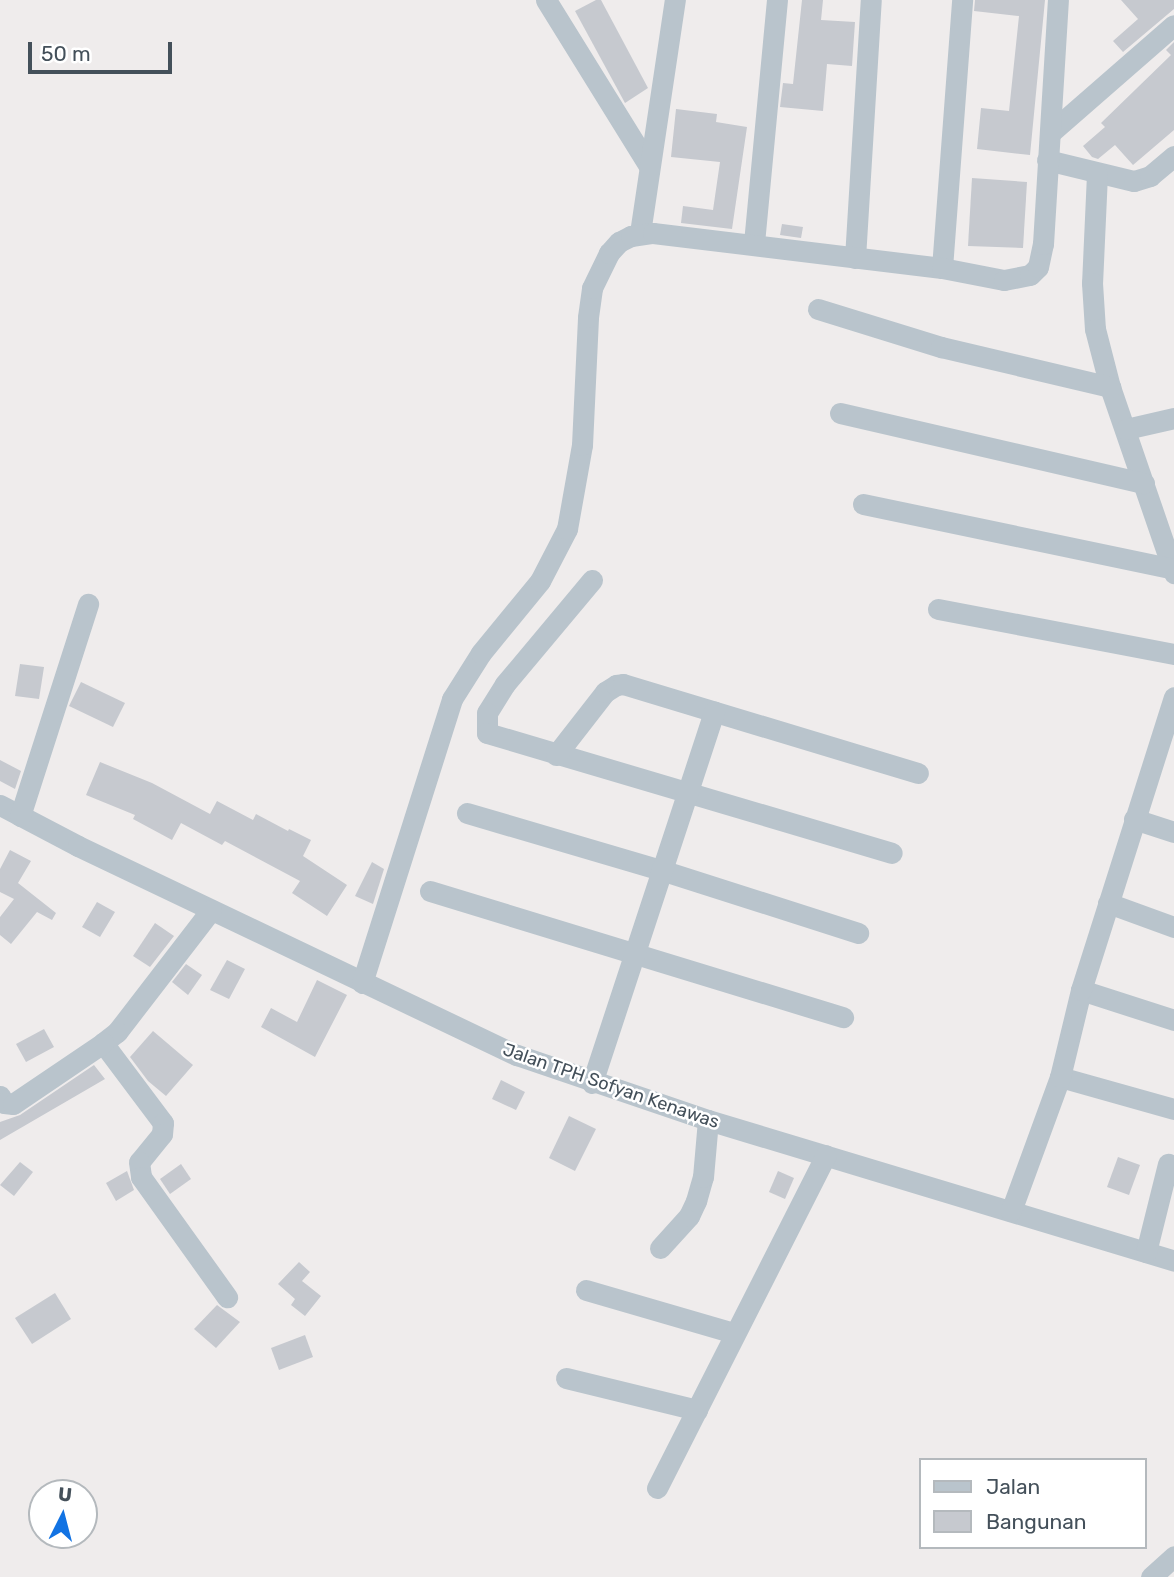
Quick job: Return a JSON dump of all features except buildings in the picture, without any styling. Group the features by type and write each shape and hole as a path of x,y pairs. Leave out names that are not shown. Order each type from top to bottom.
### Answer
{"street":[{"path":"546,0 649,166"},
{"path":"640,233 675,0"},
{"path":"754,243 777,0"},
{"path":"855,258 871,0"},
{"path":"942,268 962,0"},
{"path":"362,984 452,699 481,653 540,581 567,529 582,444 588,317 592,288 609,253 619,242 640,233 754,243 942,268 1004,280 1030,275 1041,258 1058,0"},
{"path":"1050,133 1174,24"},
{"path":"1047,160 1125,180 1143,179 1174,156"},
{"path":"863,504 1173,571 1165,516 1144,483 1110,387 1095,329 1092,283 1097,174"},
{"path":"818,309 941,347 1110,387"},
{"path":"840,413 1144,483"},
{"path":"1126,429 1174,418"},
{"path":"592,580 505,684 485,722 487,733 892,853"},
{"path":"20,816 88,604"},
{"path":"938,609 1174,654"},
{"path":"556,755 605,692 616,684 918,773"},
{"path":"1011,1211 1060,1077 1081,990 1134,819 1166,746 1174,697"},
{"path":"592,1083 714,712"},
{"name":"Jalan TPH Sofyan Kenawas","path":"0,805 362,984 517,1055 592,1083 708,1120 1174,1261"},
{"path":"467,813 661,870 858,933"},
{"path":"1134,819 1174,832"},
{"path":"429,891 633,956 843,1017"},
{"path":"1108,903 1174,927"},
{"path":"0,1096 4,1102 13,1104 117,1032 211,910"},
{"path":"1081,990 1174,1020"},
{"path":"103,1044 163,1123 162,1134 139,1162 141,1177 227,1297"},
{"path":"1060,1077 1174,1109"},
{"path":"660,1248 683,1223 695,1201 703,1177 708,1120"},
{"path":"657,1488 826,1155"},
{"path":"1146,1252 1168,1164"},
{"path":"586,1290 734,1333"},
{"path":"566,1378 697,1409"},
{"path":"1152,1577 1174,1556"}]}
